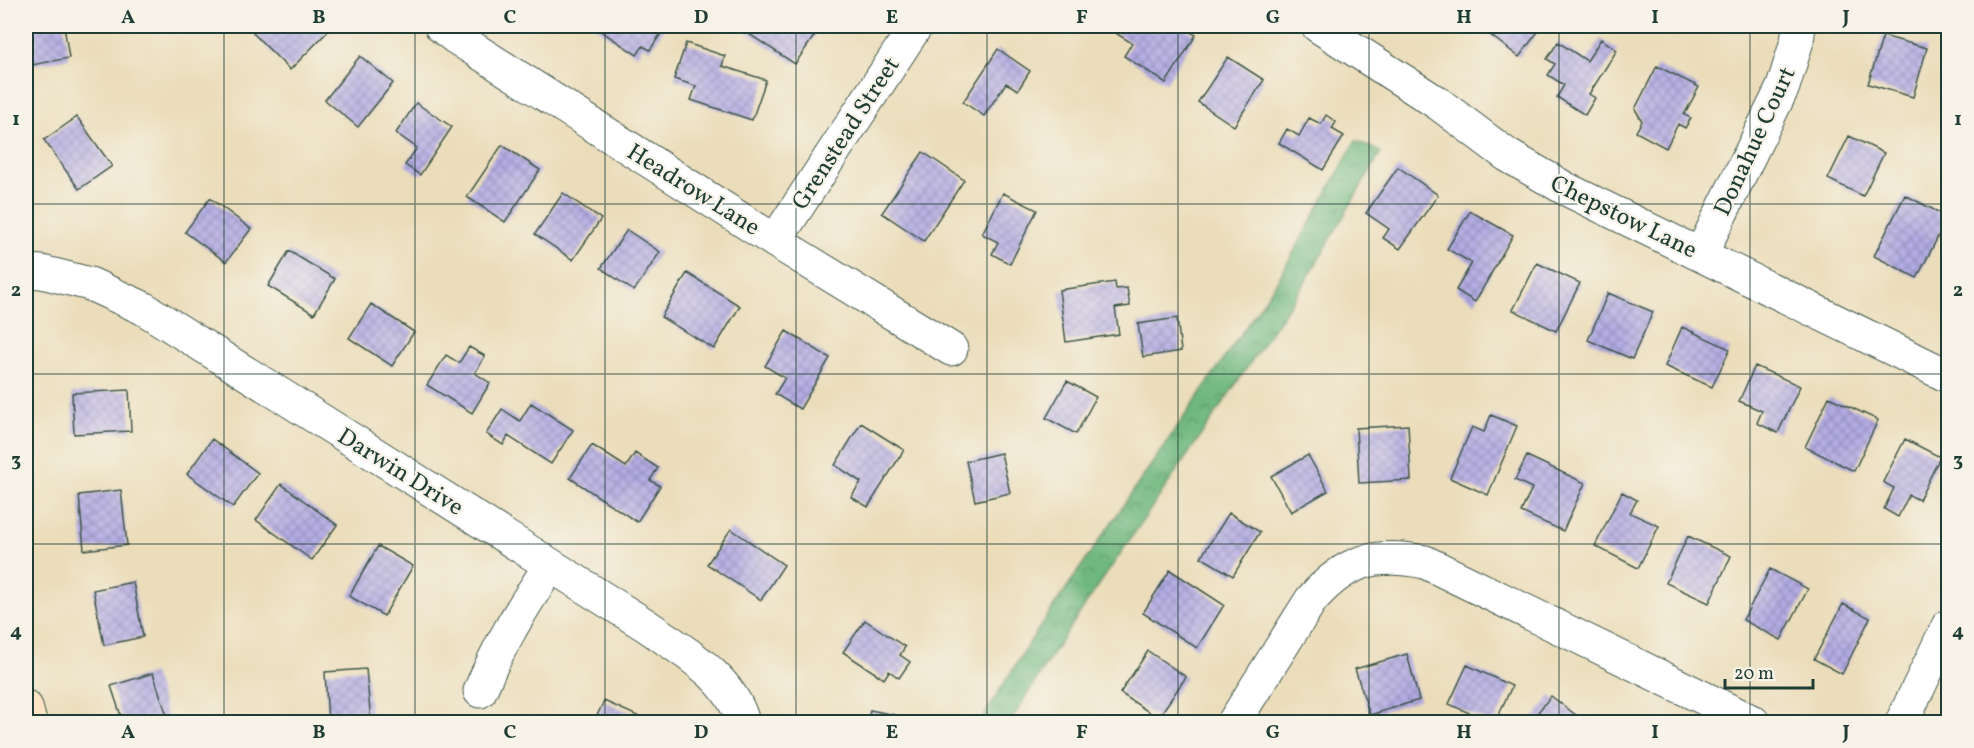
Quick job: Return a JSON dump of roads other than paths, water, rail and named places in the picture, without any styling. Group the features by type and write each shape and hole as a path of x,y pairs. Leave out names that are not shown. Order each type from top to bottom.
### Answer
{"main road":[{"path":"26,707 30,723"}],"street":[{"name":"Headrow Lane","path":"441,26 775,240 951,349"},
{"name":"Grenstead Street","path":"775,240 916,26"},
{"name":"Chepstow Lane","path":"1318,26 1439,104 1507,155 1566,189 1948,376"},
{"name":"Donahue Court","path":"1701,254 1784,87 1799,26"},
{"name":"Darwin Drive","path":"26,271 42,272 90,284 143,308 647,626 707,668 727,689 741,714 743,723"},
{"path":"1234,723 1311,600 1327,582 1349,567 1376,558 1400,557 1425,562 1753,723"},
{"path":"480,691 516,615 550,566"},
{"path":"1902,723 1948,626"}]}
